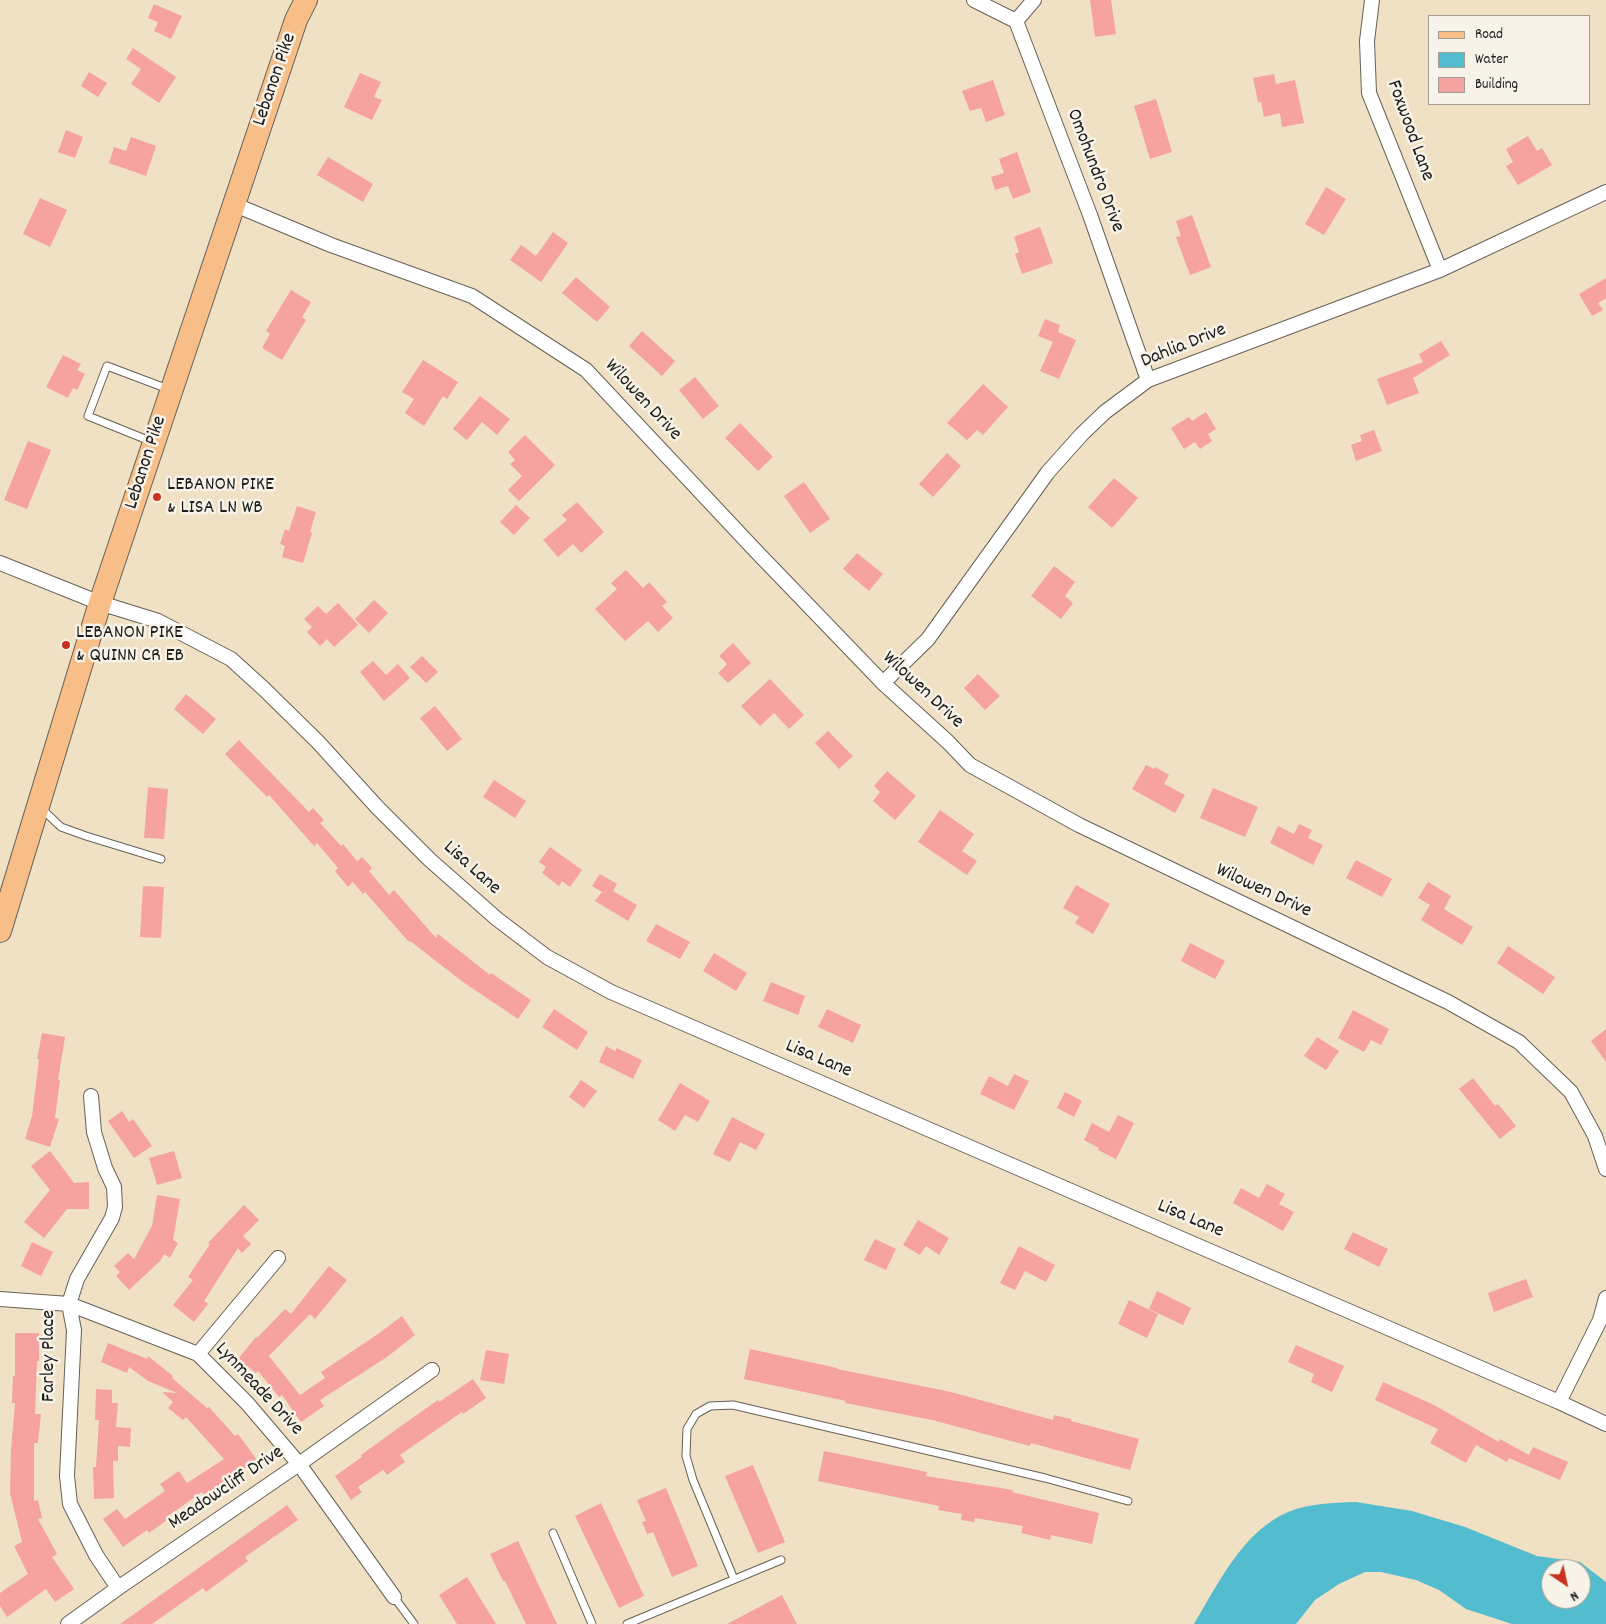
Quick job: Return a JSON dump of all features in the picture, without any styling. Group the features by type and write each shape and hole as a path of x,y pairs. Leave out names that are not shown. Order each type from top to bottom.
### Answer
{"main road":[{"name":"Lebanon Pike","path":"0,930 100,603 233,204 296,20 306,0"}],"street":[{"path":"974,0 1016,21 1034,0"},
{"name":"Foxwood Lane","path":"1372,0 1367,40 1369,93 1440,270"},
{"name":"Omohundro Drive","path":"1016,21 1090,215 1148,380"},
{"name":"Dahlia Drive","path":"882,683 928,639 1048,472 1099,418 1148,380 1440,270 1606,192"},
{"name":"Wilowen Drive","path":"233,204 331,245 472,296 586,370 752,548 882,683 948,742 970,765 1078,825 1448,1002 1519,1042 1571,1092 1595,1136 1606,1169"},
{"name":"Lisa Lane","path":"0,563 100,603 158,621 231,659 318,742 376,807 430,860 497,919 547,957 595,983 638,1004 1606,1424"},
{"name":"Farley Place","path":"91,1096 94,1132 105,1168 114,1187 115,1207 112,1218 78,1279 69,1304 74,1330 67,1476 70,1504 96,1555 118,1588"},
{"path":"198,1354 278,1258"},
{"path":"1559,1402 1600,1320 1606,1298"},
{"name":"Lynmeade Drive","path":"0,1299 69,1304 198,1354 247,1403 299,1464 394,1596"},
{"name":"Meadowcliff Drive","path":"68,1624 432,1370"}],"lane":[{"path":"154,443 88,416 107,366 171,390"},
{"path":"38,806 62,827 161,859"},
{"path":"734,1579 693,1480 686,1456 687,1429 696,1414 710,1406 733,1405 1045,1478 1128,1501"},
{"path":"553,1533 592,1624"},
{"path":"627,1624 781,1560"},
{"path":"394,1596 414,1624"}],"water":[{"path":"1356,1502 1412,1511 1465,1527 1537,1556 1558,1559 1541,1559 1541,1609 1591,1609 1591,1570 1606,1582 1606,1624 1512,1624 1466,1609 1439,1590 1416,1580 1381,1572 1365,1572 1339,1584 1315,1600 1296,1624 1194,1624 1233,1560 1258,1532 1288,1512 1322,1504"}],"building":[{"path":"1090,0 1111,0 1116,34 1095,37"},
{"path":"154,4 182,16 171,39 154,31 158,22 148,18"},
{"path":"133,48 176,77 159,103 131,84 141,69 126,59"},
{"path":"89,72 107,83 98,97 81,86"},
{"path":"360,73 381,82 374,97 382,100 372,120 344,107"},
{"path":"1274,74 1276,84 1295,80 1304,123 1282,127 1280,113 1264,117 1261,102 1258,102 1253,78"},
{"path":"993,80 1005,115 986,122 981,108 970,111 962,91"},
{"path":"1156,99 1172,152 1150,159 1134,106"},
{"path":"66,130 83,137 75,158 58,152"},
{"path":"1528,136 1537,151 1542,148 1552,165 1518,185 1506,166 1513,162 1506,149"},
{"path":"131,137 156,146 146,176 109,163 114,147 126,151"},
{"path":"1017,152 1031,192 1013,199 1008,186 995,190 991,177 1004,173 999,159"},
{"path":"328,157 373,184 363,202 317,175"},
{"path":"1326,187 1346,199 1324,235 1305,224"},
{"path":"40,198 67,210 50,247 23,234"},
{"path":"1192,215 1211,267 1190,275 1176,237 1181,236 1176,221"},
{"path":"1040,227 1053,263 1022,274 1015,254 1019,252 1014,237"},
{"path":"553,232 568,243 541,282 510,260 521,245 536,256"},
{"path":"576,277 610,307 597,322 562,293"},
{"path":"1606,278 1606,298 1598,303 1603,310 1592,316 1579,294"},
{"path":"291,290 311,302 302,317 306,320 282,360 262,348 270,334 266,331"},
{"path":"1045,319 1060,325 1058,332 1076,340 1059,379 1040,371 1053,342 1038,336"},
{"path":"642,331 675,361 662,376 629,346"},
{"path":"1441,341 1450,355 1413,378 1419,393 1387,405 1377,379 1423,362 1419,354"},
{"path":"63,355 81,364 77,370 85,374 77,390 73,388 68,398 46,387"},
{"path":"423,360 458,382 447,399 443,396 424,426 405,413 414,399 402,392"},
{"path":"695,377 719,406 703,419 679,390"},
{"path":"983,384 1008,407 983,435 977,430 967,440 947,423"},
{"path":"480,396 510,419 497,435 482,422 467,440 453,429"},
{"path":"1206,412 1216,429 1208,434 1212,441 1200,449 1195,442 1184,449 1171,428 1189,417 1192,421"},
{"path":"740,423 773,457 758,471 725,438"},
{"path":"1374,430 1382,451 1356,461 1351,445 1362,441 1360,435"},
{"path":"525,435 555,465 519,501 508,490 522,476 510,464 515,460 508,452"},
{"path":"28,441 51,450 27,509 4,500"},
{"path":"947,453 961,466 933,497 919,484"},
{"path":"1114,478 1138,498 1112,528 1088,507"},
{"path":"804,482 830,519 810,533 784,496"},
{"path":"577,502 604,532 581,553 573,544 558,557 543,540 567,520 562,515"},
{"path":"516,505 530,518 514,535 500,522"},
{"path":"297,506 316,512 303,563 282,557 285,546 280,544 285,529 289,531"},
{"path":"857,553 883,574 869,591 843,569"},
{"path":"1054,566 1075,582 1065,596 1073,603 1061,619 1031,596"},
{"path":"626,570 643,588 649,582 667,602 662,606 673,618 658,632 648,621 625,641 595,609 617,589 611,583"},
{"path":"374,600 388,613 369,633 355,619"},
{"path":"338,603 358,625 334,647 327,639 320,646 307,632 312,627 304,619 318,606 326,614"},
{"path":"733,643 751,663 728,683 718,673 727,664 719,656"},
{"path":"422,656 438,672 426,683 410,667"},
{"path":"373,661 386,675 398,664 410,678 384,701 360,672"},
{"path":"978,674 1000,696 985,710 964,688"},
{"path":"770,679 804,715 789,729 774,713 760,726 741,706"},
{"path":"186,694 216,719 203,734 174,709"},
{"path":"435,706 462,739 447,751 420,718"},
{"path":"828,731 853,756 839,769 815,743"},
{"path":"239,740 309,812 313,808 324,820 320,823 341,846 343,844 357,861 362,857 372,868 369,871 389,895 394,890 436,938 438,934 490,975 491,973 531,1000 518,1019 463,982 409,942 365,892 363,894 353,882 348,887 335,871 338,868 317,843 314,846 269,795 267,797 225,754"},
{"path":"1146,765 1154,769 1155,767 1169,775 1164,784 1185,795 1175,813 1132,789"},
{"path":"887,771 916,796 895,820 873,801 880,792 874,786"},
{"path":"494,780 526,801 515,818 483,797"},
{"path":"148,787 168,789 164,839 144,838"},
{"path":"1213,788 1258,807 1245,837 1200,818"},
{"path":"940,810 974,834 962,851 977,861 967,875 918,842"},
{"path":"1299,824 1312,830 1308,838 1323,845 1313,865 1270,843 1278,826 1294,834"},
{"path":"550,847 582,870 570,887 562,881 559,886 542,873 546,867 539,862"},
{"path":"1356,860 1392,879 1382,897 1346,878"},
{"path":"600,874 617,884 613,891 637,905 628,921 595,901 602,892 592,886"},
{"path":"1428,882 1451,896 1444,909 1473,927 1462,945 1421,920 1430,905 1418,898"},
{"path":"1076,885 1110,904 1093,934 1075,923 1079,917 1063,908"},
{"path":"143,886 164,887 161,938 140,937"},
{"path":"656,924 690,942 680,959 646,941"},
{"path":"1190,943 1225,961 1215,979 1181,961"},
{"path":"1508,946 1555,977 1543,994 1497,963"},
{"path":"714,953 747,973 736,991 703,971"},
{"path":"771,982 805,996 798,1015 763,1001"},
{"path":"554,1009 588,1032 577,1050 542,1027"},
{"path":"827,1009 861,1025 853,1043 818,1027"},
{"path":"1353,1010 1389,1029 1381,1045 1371,1040 1364,1052 1338,1038"},
{"path":"1606,1029 1606,1062 1591,1041"},
{"path":"42,1033 65,1037 58,1080 60,1080 55,1118 59,1119 50,1147 25,1139 32,1116 39,1059 37,1059"},
{"path":"1317,1037 1339,1051 1326,1070 1304,1056"},
{"path":"606,1046 615,1051 617,1048 642,1060 633,1079 599,1062"},
{"path":"1014,1074 1029,1081 1014,1110 980,1094 989,1076 1008,1086"},
{"path":"1473,1078 1495,1106 1498,1104 1516,1126 1500,1139 1459,1089"},
{"path":"581,1080 597,1091 584,1108 569,1097"},
{"path":"680,1083 710,1101 698,1122 685,1115 675,1131 658,1120"},
{"path":"1065,1092 1082,1101 1074,1117 1057,1108"},
{"path":"122,1111 129,1122 133,1119 152,1146 134,1158 108,1121"},
{"path":"1118,1115 1134,1123 1116,1159 1084,1140 1092,1123 1109,1132"},
{"path":"732,1117 765,1134 756,1150 740,1142 730,1162 713,1154"},
{"path":"50,1151 74,1183 89,1182 89,1209 67,1209 44,1238 24,1222 50,1190 31,1166"},
{"path":"174,1151 182,1178 157,1185 149,1158"},
{"path":"1267,1184 1285,1194 1279,1204 1294,1212 1283,1231 1233,1203 1241,1188 1259,1198"},
{"path":"157,1195 180,1199 173,1240 178,1243 170,1258 164,1254 160,1261 129,1290 116,1276 120,1272 114,1266 128,1253 134,1259 152,1226"},
{"path":"244,1205 259,1220 243,1236 251,1244 242,1253 238,1248 204,1301 208,1304 194,1322 173,1305 193,1280 188,1277 210,1244 208,1243"},
{"path":"918,1220 949,1238 939,1255 926,1246 920,1255 903,1245"},
{"path":"1353,1232 1388,1249 1379,1267 1344,1249"},
{"path":"875,1239 896,1249 886,1270 864,1260"},
{"path":"32,1242 53,1252 41,1276 21,1266"},
{"path":"1019,1246 1055,1265 1046,1282 1025,1271 1015,1290 1000,1283"},
{"path":"329,1266 347,1280 315,1319 310,1314 269,1356 300,1395 325,1378 321,1372 402,1316 415,1335 387,1357 320,1400 324,1406 301,1422 282,1395 279,1397 258,1371 256,1373 238,1359 256,1337 285,1309 291,1314"},
{"path":"1526,1279 1533,1297 1494,1312 1488,1293"},
{"path":"1157,1291 1191,1308 1183,1325 1149,1309"},
{"path":"1129,1300 1158,1314 1147,1338 1118,1324"},
{"path":"15,1333 39,1333 35,1414 41,1414 38,1443 34,1443 34,1501 38,1500 42,1518 38,1519 57,1554 52,1557 74,1589 55,1602 46,1589 7,1617 0,1606 0,1593 28,1574 14,1546 22,1542 10,1493 15,1403 12,1403 13,1376 15,1376"},
{"path":"108,1343 147,1359 148,1356 173,1376 172,1378 207,1408 209,1407 235,1436 238,1434 257,1460 204,1495 202,1492 168,1516 170,1518 149,1533 147,1530 123,1547 103,1519 117,1509 125,1519 165,1491 160,1484 179,1471 187,1483 224,1459 186,1417 183,1420 168,1408 173,1402 162,1392 177,1393 148,1381 129,1367 127,1373 101,1362"},
{"path":"1296,1345 1344,1366 1332,1392 1311,1382 1314,1374 1288,1362"},
{"path":"750,1349 951,1392 1053,1420 1054,1415 1139,1439 1130,1470 1031,1443 1030,1446 932,1420 845,1403 846,1401 744,1379"},
{"path":"486,1350 509,1354 504,1384 480,1380"},
{"path":"473,1379 486,1398 463,1414 462,1412 400,1455 405,1462 387,1475 383,1470 358,1487 362,1492 351,1500 335,1476 438,1400 439,1402"},
{"path":"1383,1382 1434,1405 1499,1442 1500,1439 1529,1455 1533,1447 1568,1462 1560,1480 1509,1458 1507,1462 1476,1445 1466,1463 1430,1443 1438,1429 1375,1400"},
{"path":"96,1389 112,1390 112,1403 118,1403 116,1427 131,1428 130,1447 118,1446 118,1461 113,1461 114,1498 94,1499 93,1467 96,1467 99,1420 95,1420"},
{"path":"824,1451 927,1472 926,1476 1013,1490 1012,1492 1099,1513 1092,1544 1051,1535 1050,1540 1021,1533 1023,1526 975,1518 974,1522 961,1520 962,1514 938,1510 939,1506 818,1481"},
{"path":"753,1465 785,1542 758,1553 725,1476"},
{"path":"666,1488 698,1566 672,1577 653,1532 647,1534 642,1522 646,1521 637,1500"},
{"path":"601,1503 644,1596 619,1608 575,1516"},
{"path":"287,1505 298,1520 245,1557 248,1561 206,1592 203,1588 152,1624 120,1624"},
{"path":"518,1541 557,1624 526,1624 490,1554"},
{"path":"467,1577 496,1624 457,1624 439,1595"},
{"path":"782,1595 797,1624 727,1624"}],"place":[{"name":"LEBANON PIKE & LISA LN WB","path":"157,497"},
{"name":"LEBANON PIKE & QUINN CR EB","path":"66,645"}]}
